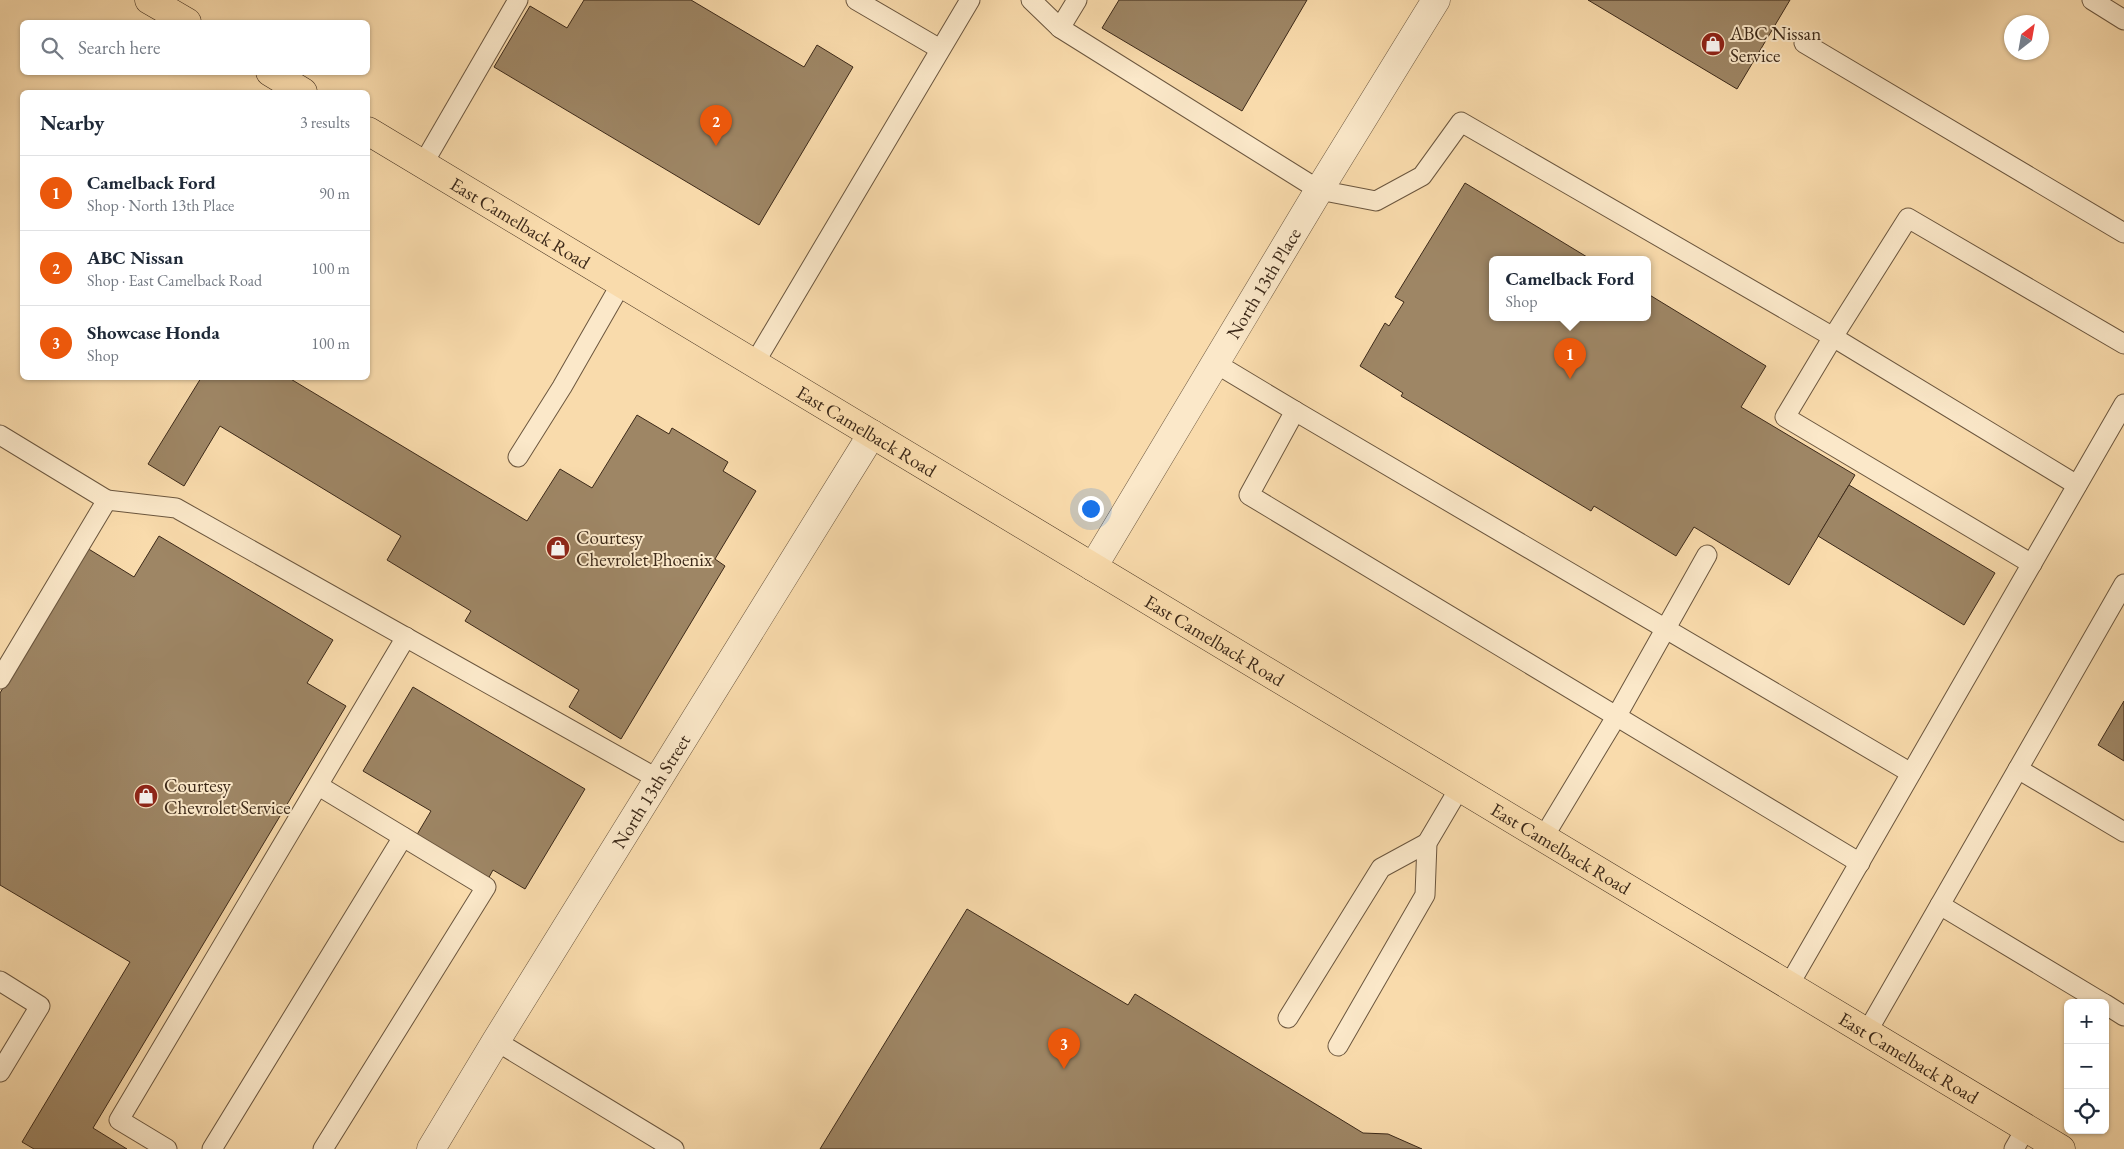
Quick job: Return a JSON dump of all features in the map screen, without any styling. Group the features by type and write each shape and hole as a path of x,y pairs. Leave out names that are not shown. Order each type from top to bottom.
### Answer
{"main road":[{"path":"149,0 184,20"},
{"path":"275,75 300,90"},
{"name":"East Camelback Road","path":"370,132 1867,1032 2020,1138 2061,1149"}],"street":[{"name":"North 13th Place","path":"1093,567 1319,190 1436,0"},
{"name":"North 13th Street","path":"431,1149 658,778 872,434"}],"lane":[{"path":"423,164 518,0"},
{"path":"856,0 940,49"},
{"path":"754,364 970,0"},
{"path":"1030,0 1060,28 1319,190 1376,201 1422,176 1460,122 1833,337 2078,485"},
{"path":"1060,28 1077,0"},
{"path":"2092,0 2124,20"},
{"path":"1804,43 2124,233"},
{"path":"2032,564 1785,417 1908,218 2124,344"},
{"path":"518,458 562,388 621,284"},
{"path":"1215,363 1911,773"},
{"path":"1789,985 2124,404"},
{"path":"1295,411 1249,494 1860,863"},
{"path":"0,435 107,500 176,508 658,778"},
{"path":"0,679 107,500"},
{"path":"1543,838 1616,717 1707,555"},
{"path":"1867,1032 2124,584"},
{"path":"167,1149 119,1120 406,637"},
{"path":"2018,769 2124,832"},
{"path":"319,786 486,887 323,1149"},
{"path":"1338,1046 1425,895 1427,843 1460,787"},
{"path":"212,1149 403,837"},
{"path":"1288,1018 1381,868 1427,843"},
{"path":"1940,905 2096,999"},
{"path":"0,982 40,1006 0,1072"},
{"path":"2109,1007 2124,1016"},
{"path":"496,1041 674,1149"}],"building":[{"path":"584,0 691,0 804,67 817,45 853,67 759,225 494,67 530,6 567,28"},
{"path":"1119,0 1307,0 1242,111 1102,28"},
{"name":"ABC Nissan Service","path":"1588,0 1790,0 1737,89"},
{"path":"1465,183 1585,256 1489,256 1489,321 1651,321 1651,296 1766,366 1741,407 1855,475 1789,585 1694,527 1676,556 1594,506 1591,511 1401,396 1403,393 1360,366 1385,323 1389,326 1404,302 1395,297"},
{"name":"Courtesy Chevrolet Phoenix","path":"200,380 292,380 527,521 560,469 592,488 637,415 669,434 672,428 728,462 723,471 756,491 715,559 725,566 621,739 569,707 579,690 465,621 471,611 387,560 401,536 220,426 184,486 148,464"},
{"path":"1849,485 1995,573 1964,625 1818,536"},
{"name":"Courtesy Chevrolet Service","path":"159,536 333,640 307,683 346,706 93,1128 127,1149 34,1149 22,1142 130,962 0,885 0,693 87,548 134,577"},
{"path":"413,687 585,789 525,889 493,870 487,881 415,838 431,811 363,771"},
{"path":"2124,701 2124,761 2098,745"},
{"path":"967,909 1128,1005 1135,994 1363,1133 1388,1134 1422,1149 820,1149"}],"place":[{"name":"ABC Nissan Service","path":"1713,44"},
{"name":"ABC Nissan","path":"716,146"},
{"name":"Camelback Ford","path":"1570,379"},
{"name":"Courtesy Chevrolet Phoenix","path":"558,548"},
{"name":"Courtesy Chevrolet Service","path":"146,796"},
{"name":"Showcase Honda","path":"1064,1069"}]}
